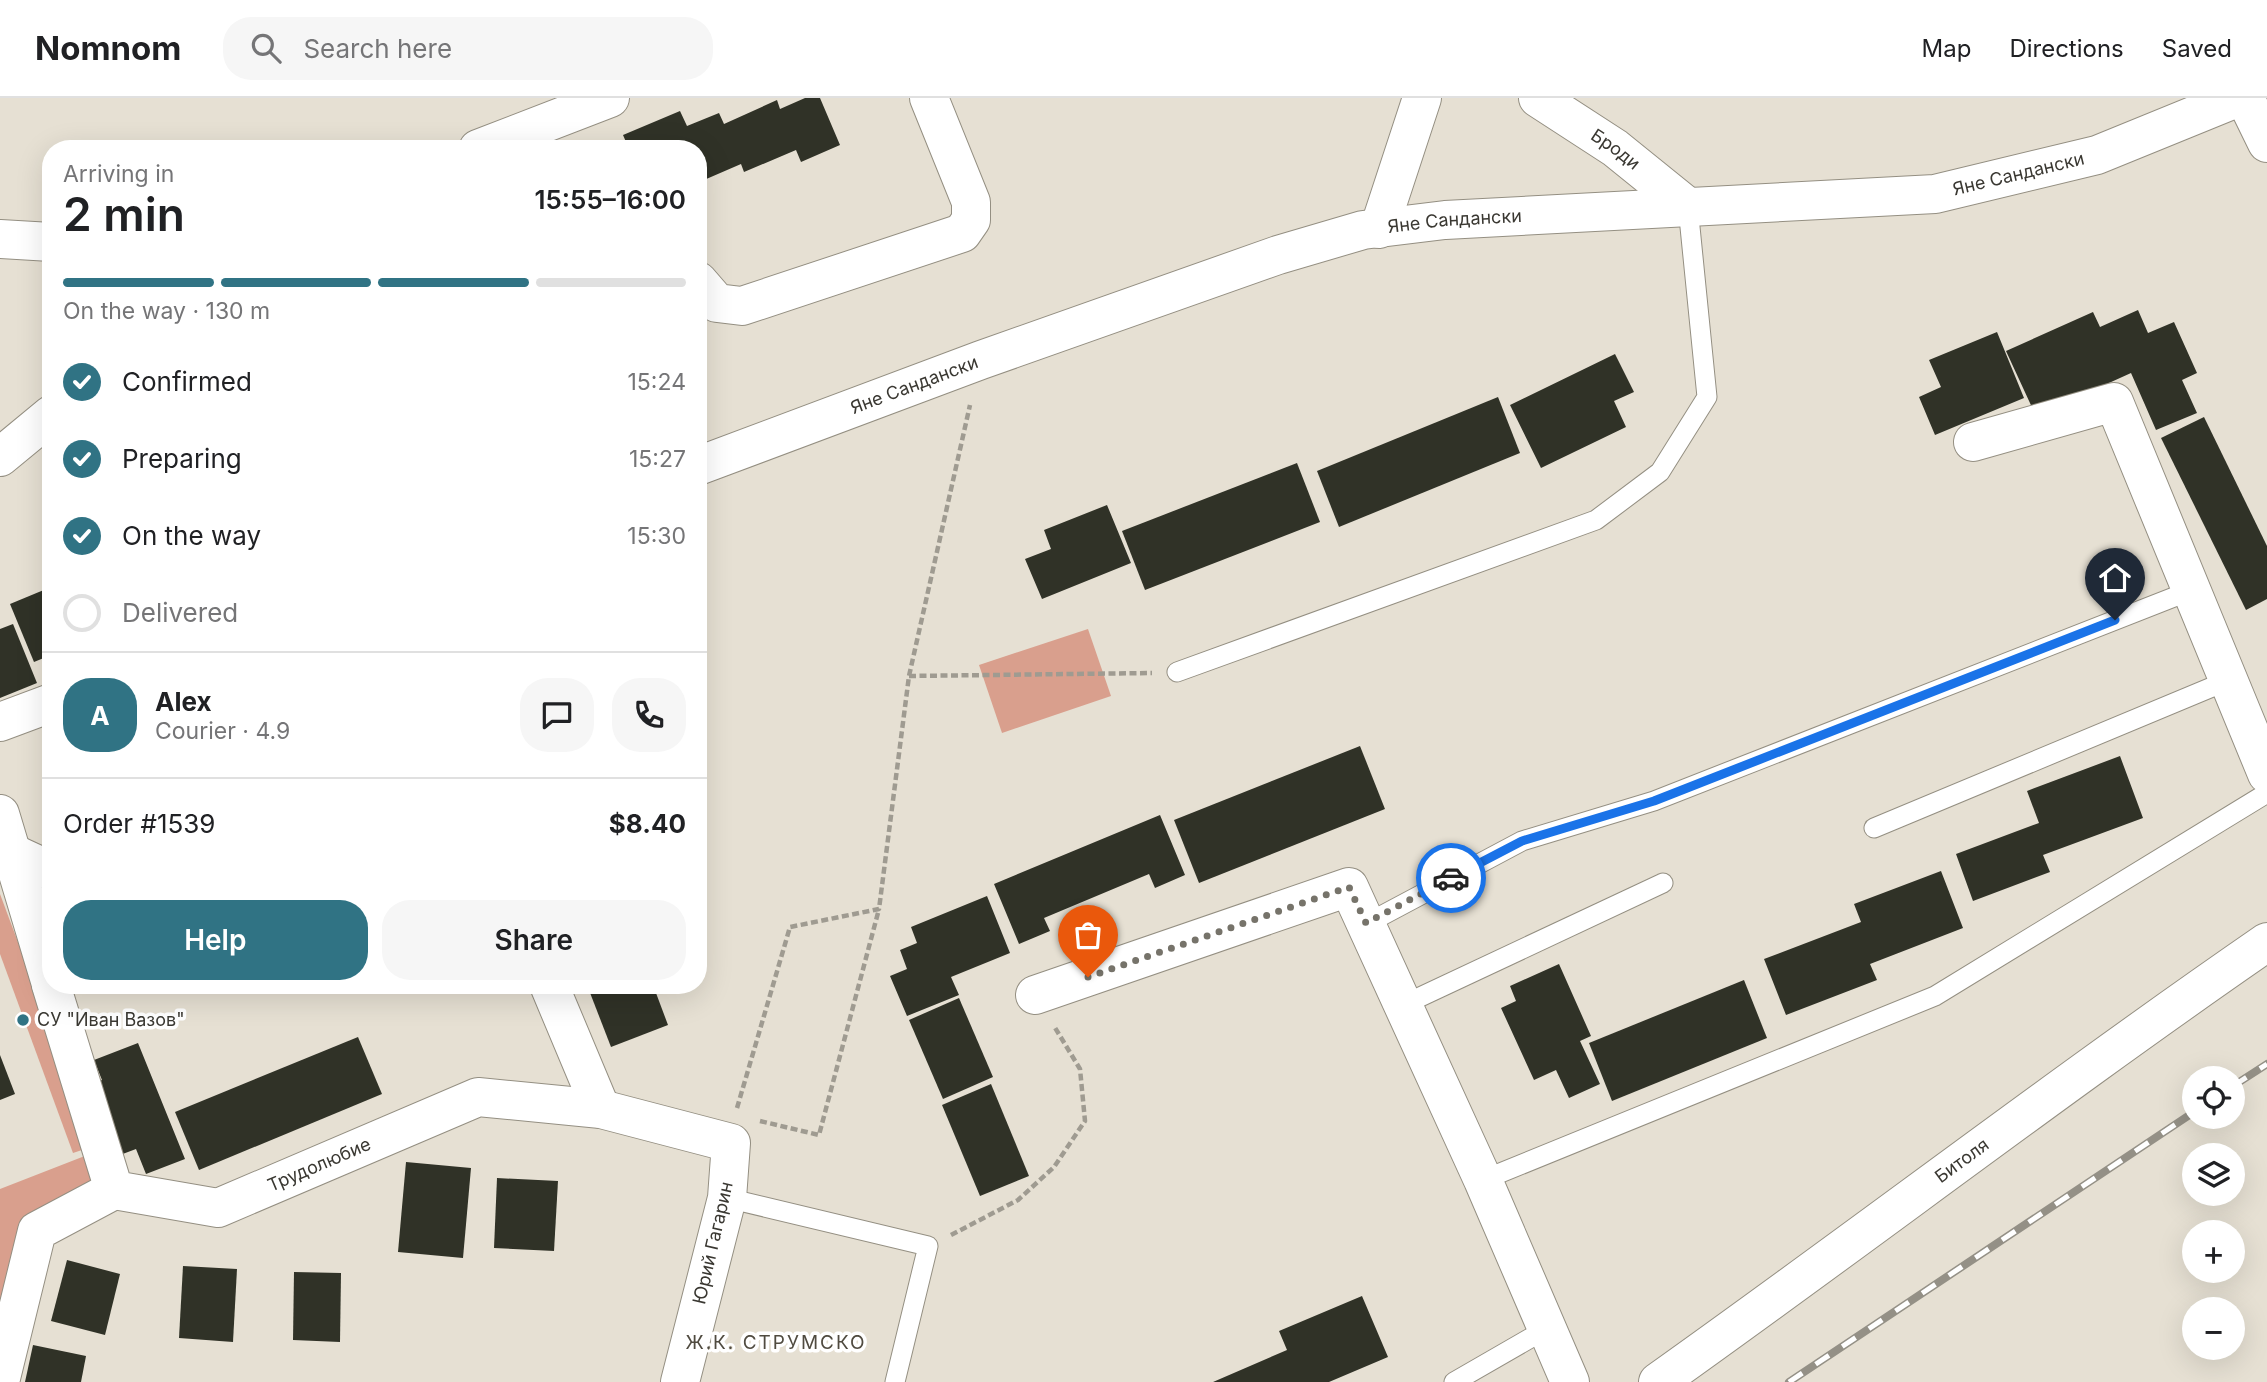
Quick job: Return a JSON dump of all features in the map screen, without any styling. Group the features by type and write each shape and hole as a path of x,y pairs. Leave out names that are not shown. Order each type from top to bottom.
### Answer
{"street":[{"path":"501,140 610,98"},
{"path":"707,291 717,303 742,306 962,233 971,219 971,202 929,98"},
{"path":"1379,229 1422,98"},
{"name":"Броди","path":"1538,98 1615,148 1689,207"},
{"name":"Яне Сандански","path":"707,463 981,360 1278,255 1379,229 1445,220 1935,194 2097,155 2237,98"},
{"path":"2245,98 2267,143"},
{"path":"0,239 42,241"},
{"path":"1973,442 2114,402 2267,774"},
{"path":"0,457 42,422"},
{"path":"0,722 42,706"},
{"path":"0,814 42,956"},
{"path":"10,852 42,867"},
{"path":"1035,995 1349,887 1483,1180 1570,1382"},
{"name":"Битоля","path":"1658,1382 1846,1248 2106,1052 2267,942"},
{"path":"0,1382 37,1231 114,1190 54,994"},
{"path":"553,994 601,1109"},
{"name":"Трудолюбие","path":"114,1190 218,1208 478,1097 601,1109 733,1129"},
{"name":"Юрий Гагарин","path":"680,1382 727,1198 733,1129"}],"lane":[{"path":"1177,672 1596,520 1660,472 1707,397 1689,207"},
{"path":"1366,923 1522,841 1654,801 2192,590"},
{"path":"1874,828 2229,680"},
{"path":"1483,1180 1935,996 2267,793"},
{"path":"1403,1005 1663,883"},
{"path":"727,1198 929,1246 895,1382"},
{"path":"1454,1382 1546,1329"}],"path":[{"path":"879,909 790,927 733,1129 819,1135 879,909 909,676 981,360"},
{"path":"909,676 1177,672"},
{"path":"929,1246 1018,1200 1054,1167 1085,1121 1080,1069 1035,995"}],"shaded area":[{"path":"1088,629 1111,696 1002,733 979,665"},
{"path":"0,894 94,1146 73,1153 0,954"},
{"path":"95,1152 98,1187 29,1217 0,1331 0,1189"}],"building":[{"path":"805,98 820,98 840,145 801,162 796,150 744,172 741,164 707,179 707,140 625,140 623,135 680,111 687,126 719,113 724,124 777,100 780,109"},
{"path":"2138,310 2148,333 2174,322 2197,373 2182,380 2197,413 2156,430 2131,373 2036,416 2006,351 2093,312 2100,327"},
{"path":"1997,332 2024,398 1935,435 1919,397 1941,387 1929,360"},
{"path":"1615,354 1634,392 1614,401 1626,427 1541,468 1510,405"},
{"path":"1498,397 1520,453 1339,527 1317,471"},
{"path":"2204,417 2267,546 2267,599 2246,610 2161,438"},
{"path":"1297,463 1320,522 1145,590 1122,531"},
{"path":"1107,505 1131,563 1042,599 1025,559 1051,549 1044,530"},
{"path":"42,591 42,659 34,662 10,604"},
{"path":"13,624 37,683 0,698 0,629"},
{"path":"1360,746 1385,809 1199,883 1174,820"},
{"path":"2120,756 2143,818 2043,855 2050,872 1973,901 1956,854 2039,823 2027,791"},
{"path":"1160,815 1185,875 1155,888 1149,874 1044,918 1050,931 1019,944 994,884"},
{"path":"1941,871 1963,928 1870,964 1877,980 1786,1015 1764,959 1861,922 1854,904"},
{"path":"987,896 1010,953 951,977 959,995 907,1016 890,976 907,969 900,950 917,943 911,927"},
{"path":"1559,964 1591,1036 1580,1041 1600,1084 1569,1098 1556,1070 1534,1080 1501,1008 1516,1001 1510,986"},
{"path":"1744,980 1767,1038 1612,1101 1589,1043"},
{"path":"590,994 656,994 668,1025 611,1047"},
{"path":"959,998 993,1077 943,1099 909,1020"},
{"path":"358,1037 382,1094 199,1170 175,1112"},
{"path":"138,1043 185,1159 146,1174 136,1149 120,1155 91,1084 102,1080 94,1060"},
{"path":"0,1055 15,1094 0,1100"},
{"path":"991,1084 1029,1176 980,1196 942,1105"},
{"path":"406,1162 471,1168 463,1258 398,1252"},
{"path":"497,1178 558,1181 554,1251 494,1248"},
{"path":"67,1260 120,1274 105,1335 51,1321"},
{"path":"183,1266 237,1269 233,1342 179,1338"},
{"path":"294,1272 341,1273 340,1342 293,1340"},
{"path":"1362,1296 1388,1357 1329,1382 1213,1382 1287,1350 1279,1331"},
{"path":"33,1345 86,1356 81,1382 25,1382"}],"railway":[{"path":"2245,1078 2267,1064"},
{"path":"1789,1382 2182,1120"}],"way so far":[{"path":"1088,977 1349,887 1366,923 1451,878"}],"place":[{"name":"СУ \"Иван Вазов\"","path":"23,1020"}],"district":[{"name":"Ж.К. СТРУМСКО","path":"776,1342"}],"route":[{"path":"1451,878 1522,841 1654,801 2115,620"}]}
